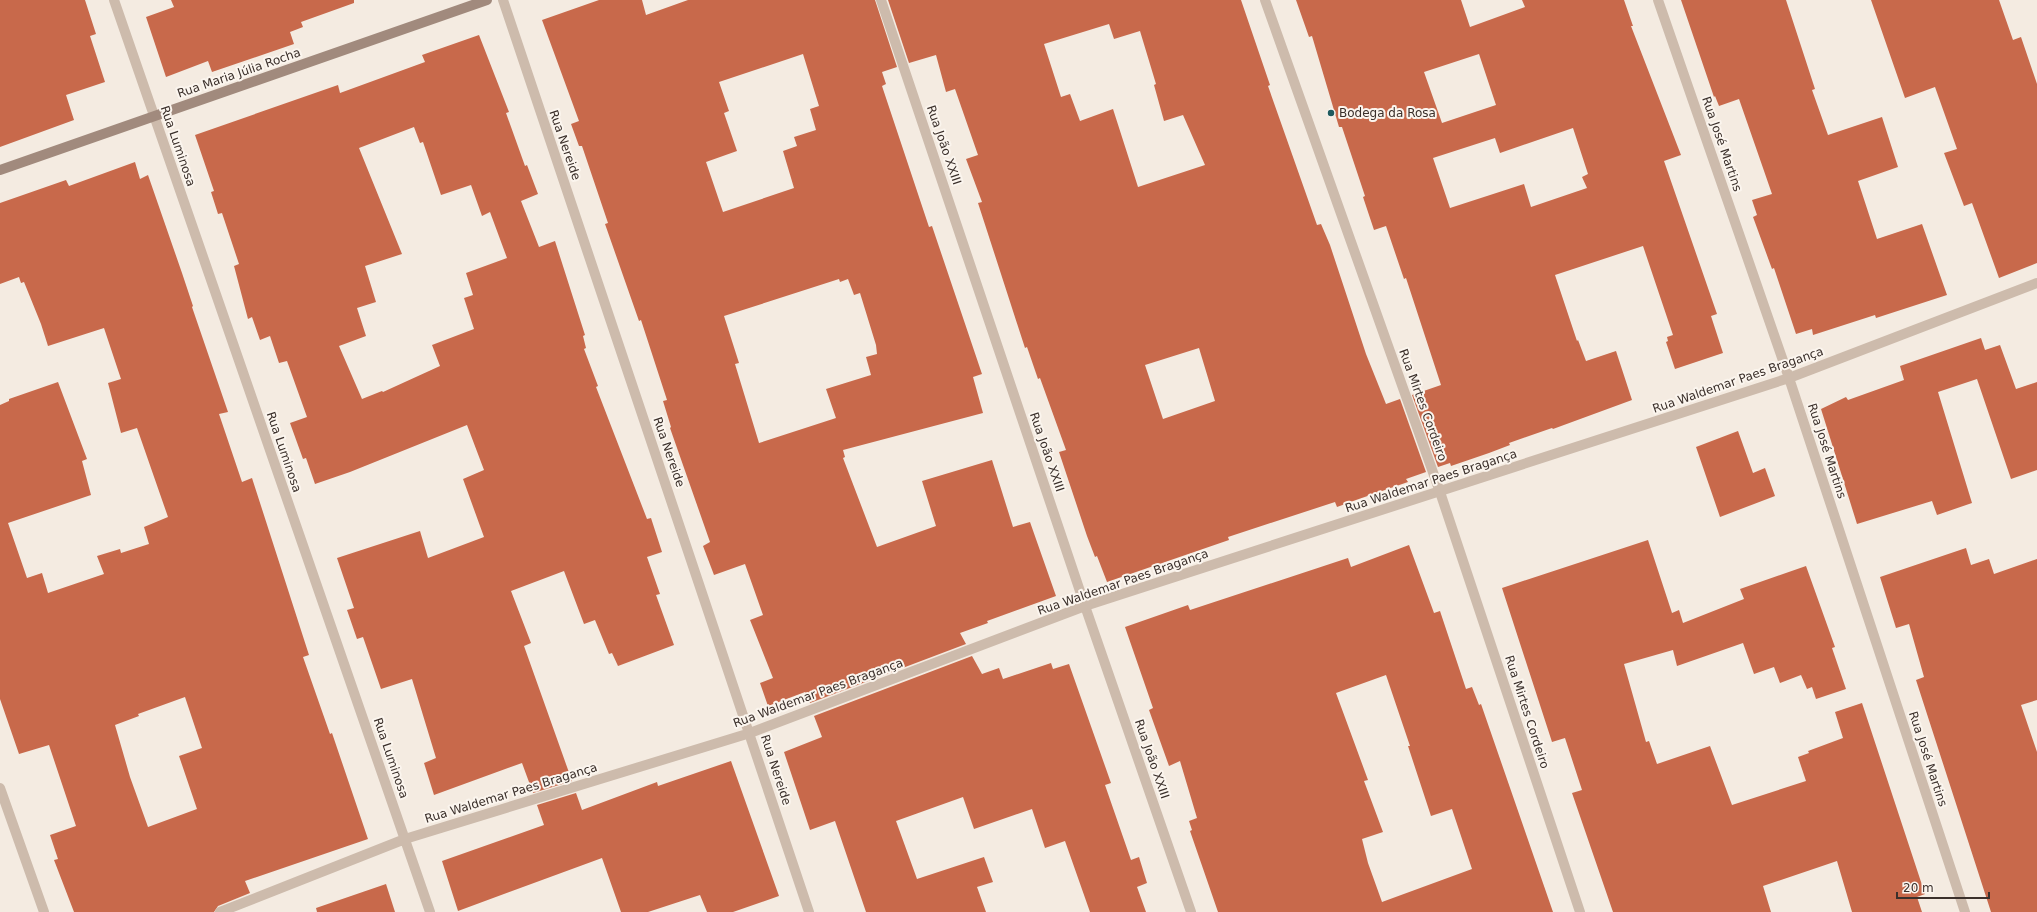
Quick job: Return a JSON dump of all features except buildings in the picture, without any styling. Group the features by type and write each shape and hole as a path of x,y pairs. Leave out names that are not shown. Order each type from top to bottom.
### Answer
{"street":[{"name":"Rua Luminosa","path":"114,0 430,912"},
{"name":"Rua Maria Júlia Rocha","path":"0,170 488,0"},
{"name":"Rua Nereide","path":"503,0 809,912"},
{"name":"Rua João XXIII","path":"881,0 1085,606 1191,912"},
{"name":"Rua Mirtes Cordeiro","path":"1265,0 1440,492 1580,912"},
{"name":"Rua José Martins","path":"1658,0 1789,378 1965,912"},
{"name":"Rua Waldemar Paes Bragança","path":"220,912 405,839 750,733 1085,606 1789,378 2037,283"},
{"path":"0,788 44,912"}],"place":[{"name":"Bodega da Rosa","path":"1331,113"}]}
